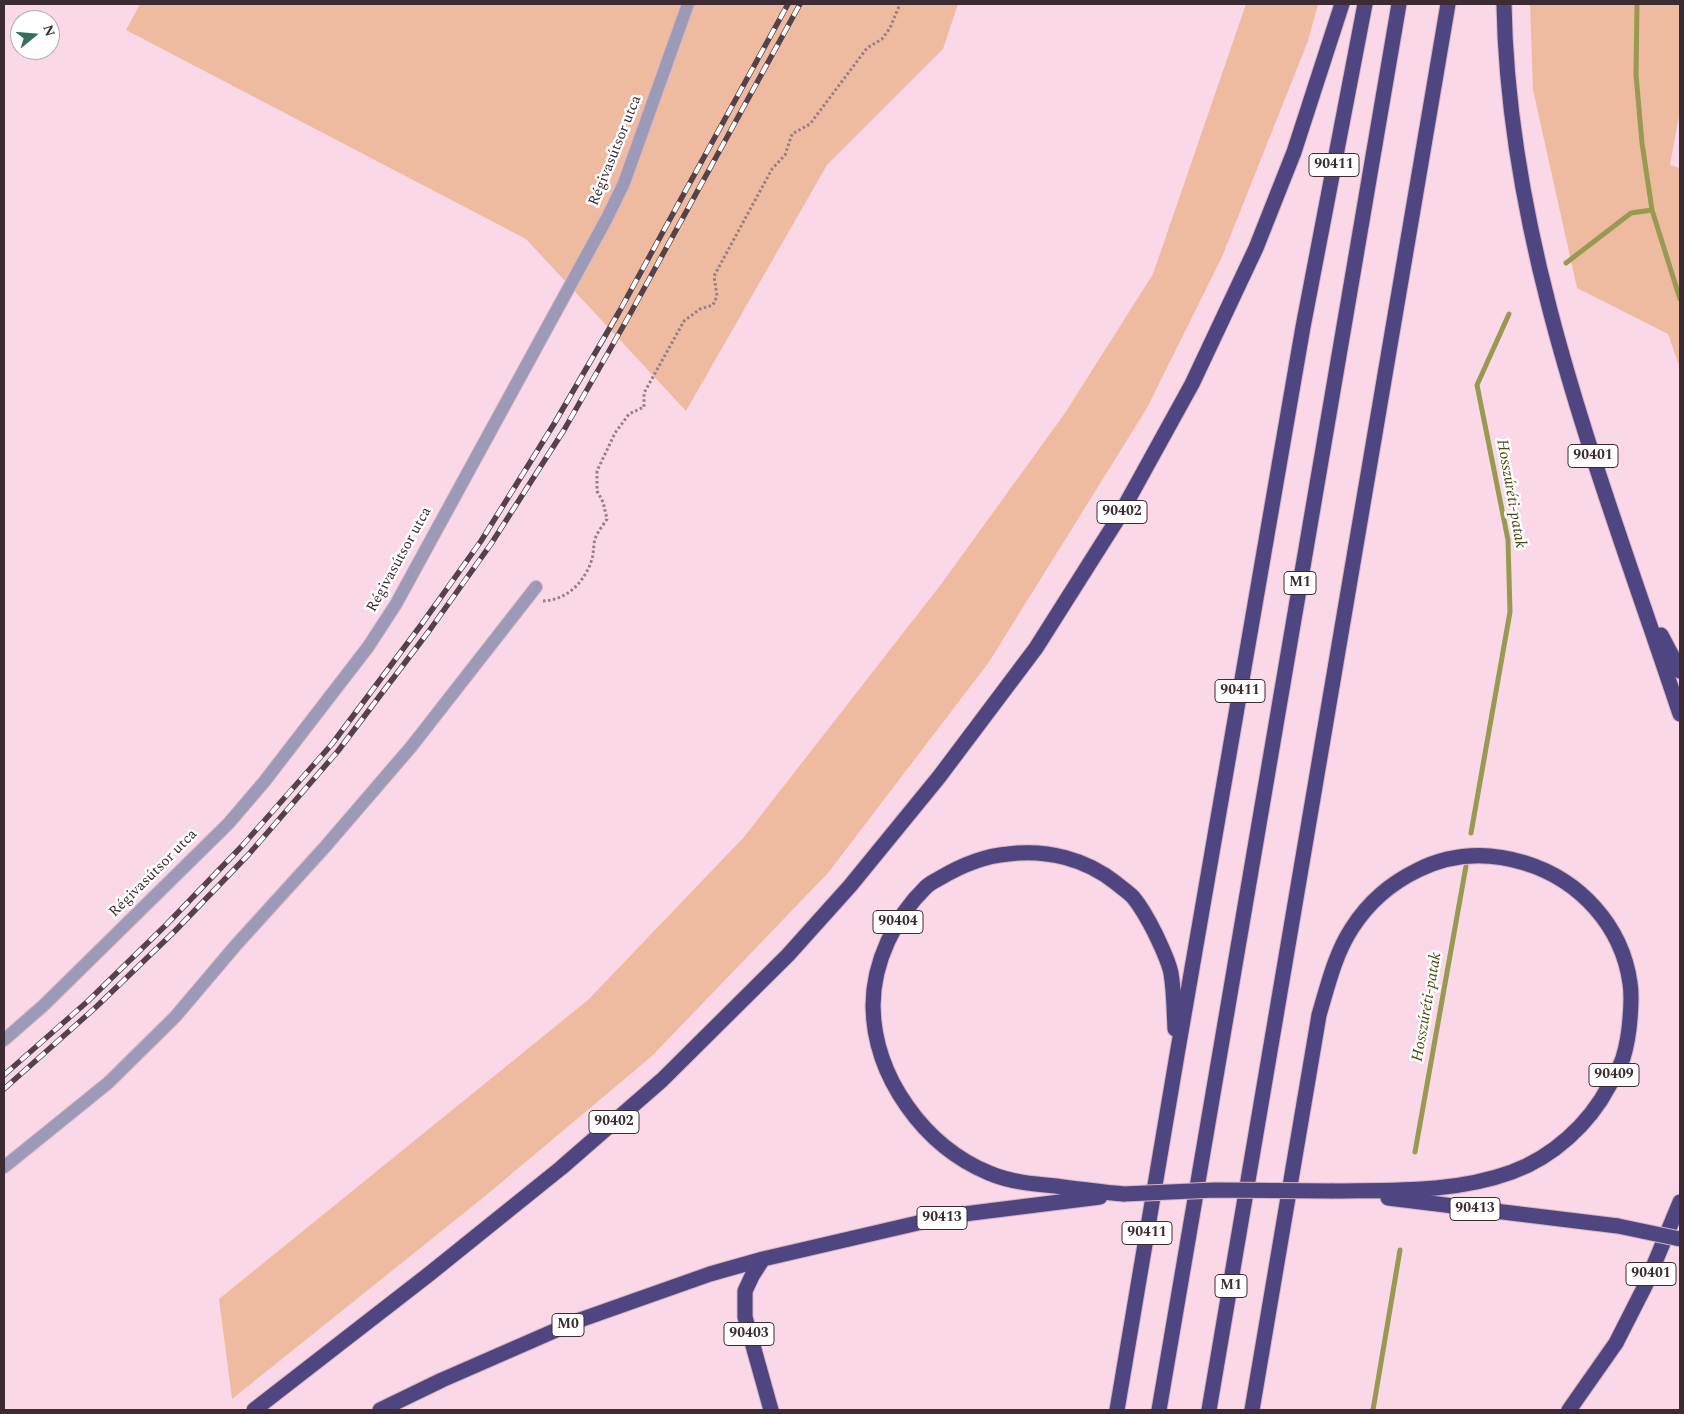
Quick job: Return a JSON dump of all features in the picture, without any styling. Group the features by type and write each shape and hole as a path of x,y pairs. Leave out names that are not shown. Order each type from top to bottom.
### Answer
{"highway":[{"name":"90402","path":"254,1410 428,1275 561,1168 662,1080 788,955 850,886 940,778 1036,648 1117,520 1192,384 1256,248 1294,152 1342,4"},
{"name":"90411","path":"1117,1410 1305,317 1365,4"},
{"name":"M1","path":"1159,1410 1399,4"},
{"name":"M1","path":"1210,1410 1448,4"},
{"name":"90401","path":"1504,4 1522,186 1556,332 1583,425 1680,714"},
{"path":"1644,607 1680,671"},
{"name":"90404","path":"1124,1194 1017,1182 989,1173 966,1162 930,1133 905,1103 892,1082 882,1058 873,1006 875,982 881,958 892,932 912,903 927,886 958,868 990,856 1024,852 1056,854 1084,863 1110,878 1132,895 1162,947 1170,971 1173,988 1177,1055"},
{"name":"90409","path":"1252,1410 1319,1015 1333,968 1353,927 1384,890 1428,865 1463,856 1499,856 1532,865 1567,882 1582,893 1609,925 1619,944 1631,984 1629,1032 1623,1058 1600,1102 1570,1136 1536,1161 1513,1172 1463,1186 1432,1190 1332,1191"},
{"name":"90413","path":"763,1259 948,1216 1124,1194 1215,1190 1332,1191 1618,1226 1680,1239"},
{"name":"90401","path":"1569,1410 1616,1343 1654,1269 1680,1202"},
{"name":"M0","path":"380,1410 442,1380 577,1321 710,1274 763,1259"},
{"name":"90403","path":"763,1259 752,1276 746,1291 745,1317 771,1410"}],"street":[{"name":"Régivasútsor utca","path":"4,1040 44,1005 228,824 264,782 368,647 396,604 611,210 624,183 688,4"},
{"path":"4,1167 108,1083 176,1017 236,945 325,847 411,747 536,587"}],"path":[{"path":"524,602 553,601 570,592 581,581 590,563 595,538 606,519 603,502 597,491 597,471 615,433 629,414 644,407 644,393 684,321 700,309 713,305 717,296 714,276 772,169 786,155 792,134 810,124 867,48 882,39 890,28 900,4"}],"shaded area":[{"path":"140,4 958,4 943,49 827,165 686,411 526,239 126,30"},
{"path":"1246,4 1318,4 1308,41 1222,257 1147,408 989,662 828,873 652,1056 484,1197 232,1399 219,1299 588,1000 744,837 942,583 1065,413 1153,274"},
{"path":"1530,4 1679,4 1680,110 1670,165 1680,168 1680,368 1668,334 1577,288 1533,90"}],"waterway":[{"path":"1637,4 1636,75 1642,143 1652,210 1680,299"},
{"name":"Hosszúréti-patak","path":"1566,263 1631,213 1652,210"},
{"name":"Hosszúréti-patak","path":"1471,833 1510,612 1508,540 1477,385 1509,314"},
{"name":"Hosszúréti-patak","path":"1415,1152 1466,866"},
{"name":"Hosszúréti-patak","path":"1373,1410 1400,1250"}],"railway":[{"path":"4,1075 88,1001 167,924 242,846 332,744 421,625 481,541 554,424 619,312 788,4"},
{"path":"4,1089 95,1008 175,931 249,854 338,751 429,631 491,544 564,430 629,316 800,4"}]}
